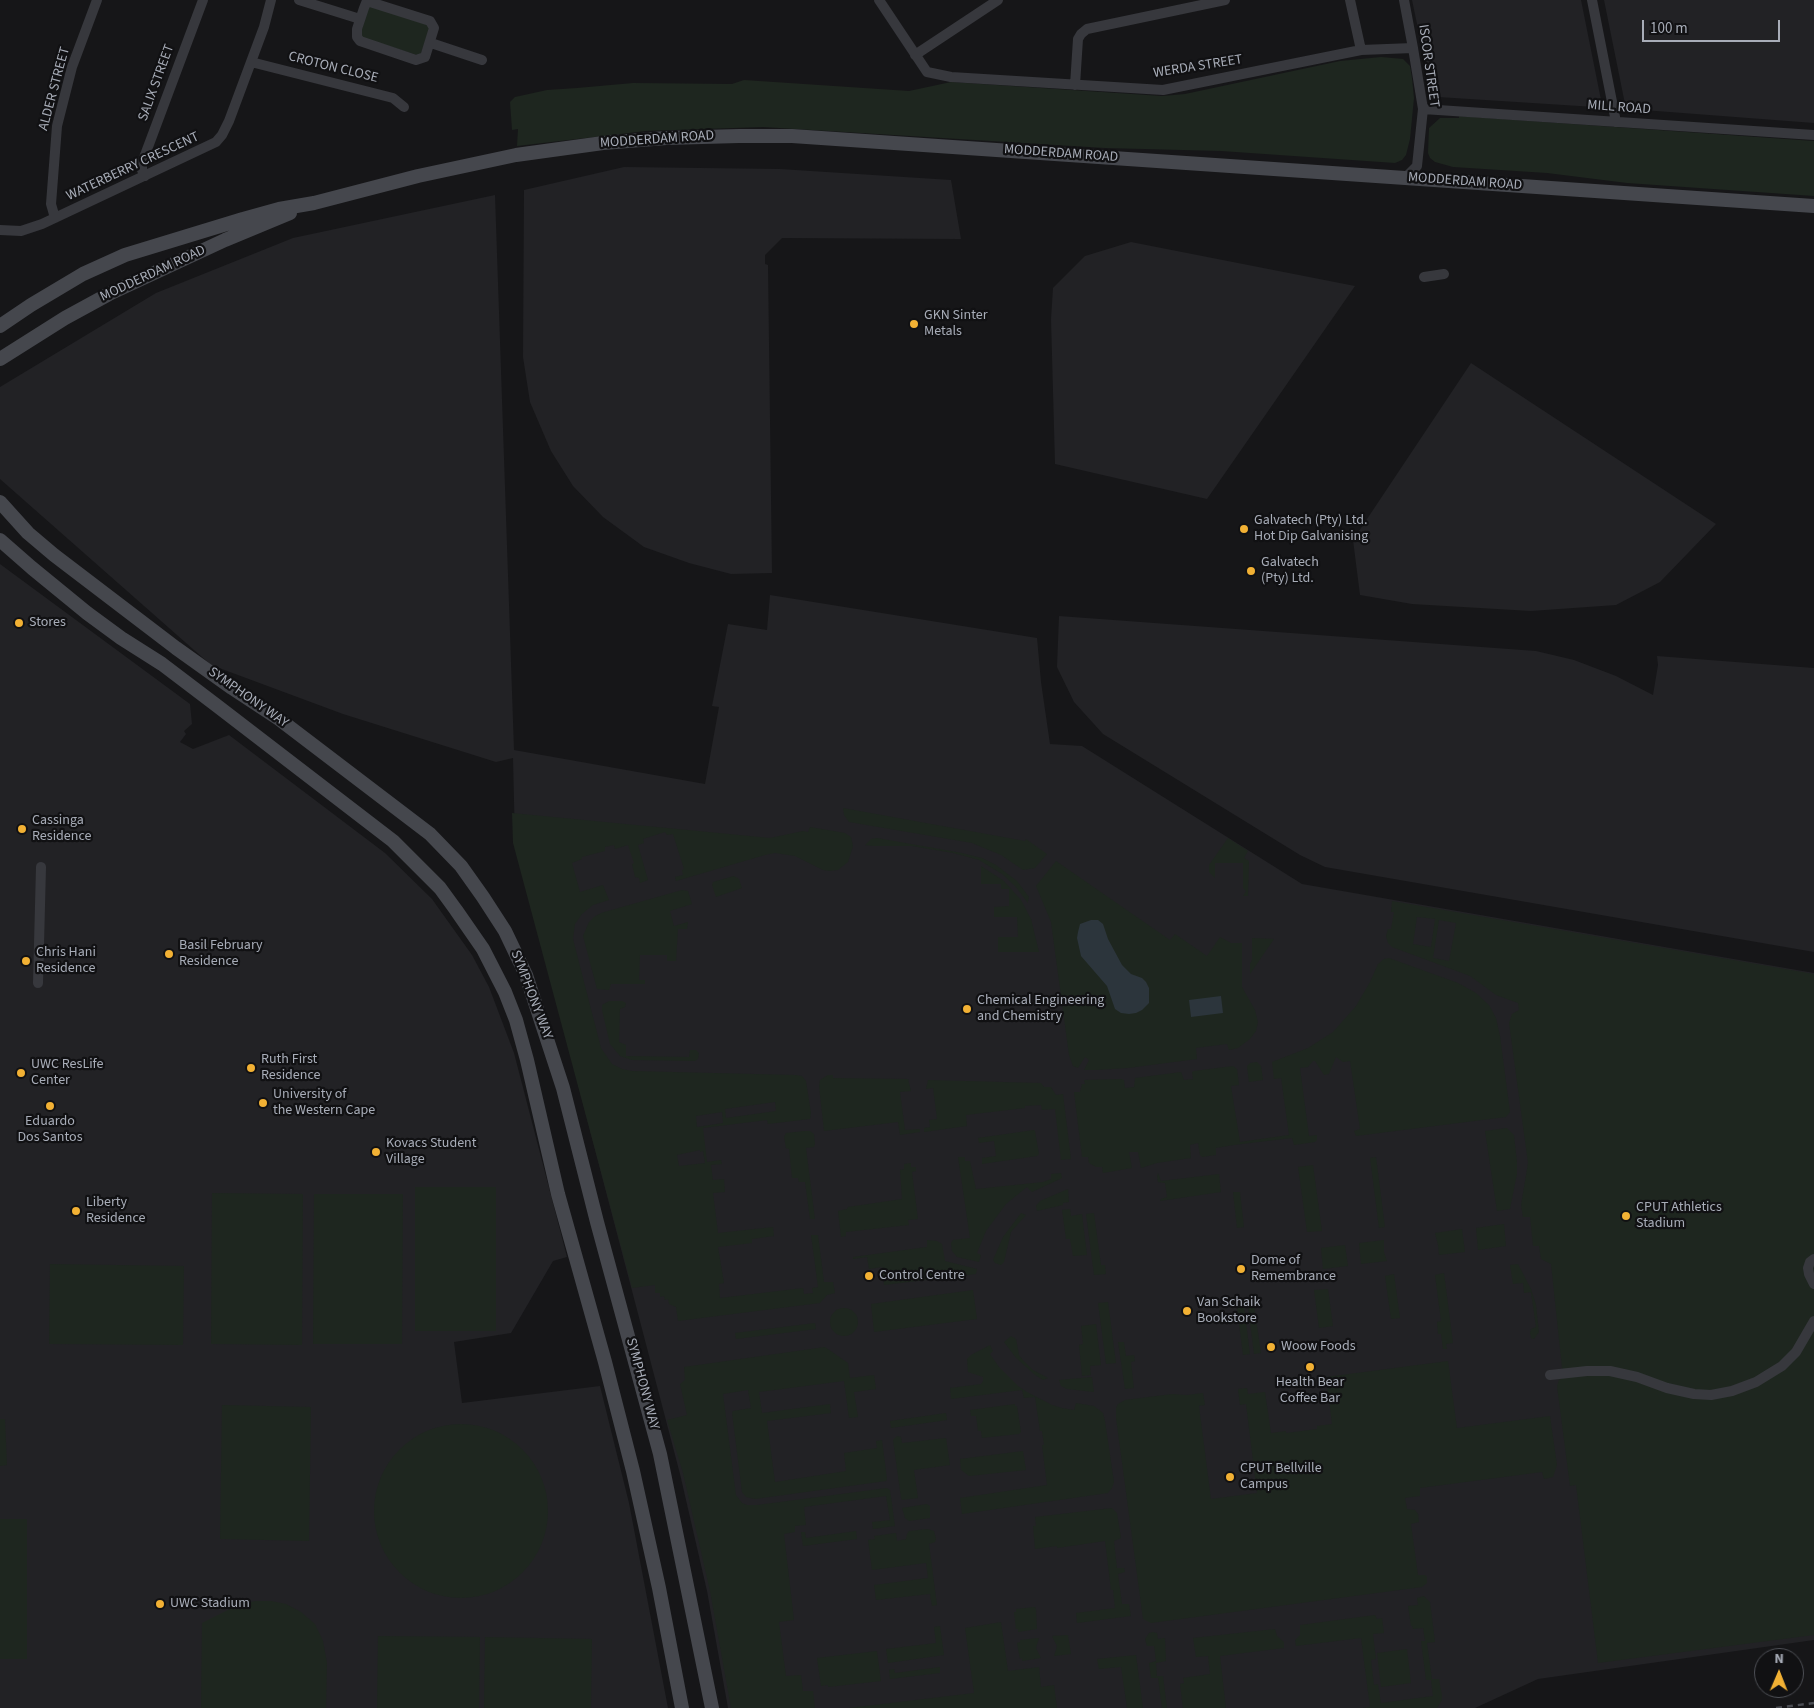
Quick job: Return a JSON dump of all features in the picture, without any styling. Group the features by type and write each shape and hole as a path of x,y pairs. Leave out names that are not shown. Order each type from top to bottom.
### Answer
{"main road":[{"name":"MODDERDAM ROAD","path":"0,326 83,274 125,255 279,209 314,203 488,160 586,145 666,138 792,136 1814,206"},
{"name":"MODDERDAM ROAD","path":"0,359 65,318 109,294 225,240 314,203"},
{"name":"SYMPHONY WAY","path":"0,502 28,532 54,555 184,654 279,719 430,834 461,866 505,931 526,975 563,1088 660,1454 712,1708"},
{"name":"SYMPHONY WAY","path":"0,540 87,613 121,638 162,664 393,841 440,888 483,949 505,992 528,1060 558,1194 603,1353 633,1471 659,1588 682,1708"}],"street":[{"name":"ALDER STREET","path":"55,218 51,204 57,126 71,70 97,0"},
{"name":"SALIX STREET","path":"144,176 141,167 142,163 203,0"},
{"name":"WATERBERRY CRESCENT","path":"0,230 21,230 37,226 211,146 218,140 229,121 264,27 271,0"},
{"path":"299,0 360,19"},
{"path":"879,0 915,55 998,0"},
{"path":"1074,85 1078,39 1087,29 1225,0"},
{"path":"1350,0 1361,50"},
{"name":"ISCOR STREET","path":"1404,0 1414,48 1422,109 1417,166"},
{"path":"1592,0 1616,122"},
{"path":"374,2 428,19 434,26 431,43 427,55 419,60 364,43 356,33 366,3 374,2"},
{"path":"431,43 482,60"},
{"name":"WERDA STREET","path":"915,55 927,72 951,77 1163,90 1361,50 1414,48"},
{"name":"CROTON CLOSE","path":"251,62 392,98 404,107"},
{"name":"MILL ROAD","path":"1422,109 1814,135"},
{"path":"1406,177 1417,166 1426,178"},
{"path":"1424,277 1444,274"},
{"path":"38,983 40,867"},
{"path":"1814,1259 1810,1262 1808,1268 1814,1284"},
{"path":"1550,1375 1588,1370 1610,1371 1694,1394 1723,1393 1756,1382 1782,1366 1796,1352 1814,1321"}],"shaded area":[{"path":"1412,0 1581,0 1601,100 1595,107 1438,97 1429,81"},
{"path":"1604,0 1814,0 1814,123 1630,109 1625,104"},
{"path":"370,6 431,26 420,56 360,37 367,8"},
{"path":"1381,57 1403,59 1410,66 1412,78 1414,98 1410,139 1406,155 1402,160 1395,163 1221,151 1105,148 763,127 646,131 517,146 518,129 512,130 510,102 515,97 547,90 633,83 732,84 744,80 909,91 951,82 1162,96 1185,94 1340,61"},
{"path":"1459,116 1814,141 1814,196 1627,183 1547,173 1453,167 1435,162 1428,153 1429,128 1440,118 1459,118"},
{"path":"624,167 780,169 951,180 961,239 782,238 765,255 765,264 768,265 772,573 731,574 689,563 644,547 603,517 573,486 551,451 530,402 523,357 524,190"},
{"path":"495,195 514,750 705,784 719,707 712,706 728,624 767,630 770,595 1037,638 1050,744 1082,746 1302,884 1814,973 1814,1640 1538,1679 1475,1708 728,1708 707,1591 680,1474 515,844 513,758 496,762 343,714 211,665 0,479 0,387 156,293 293,238"},
{"path":"1131,242 1355,286 1207,499 1055,464 1051,319 1053,288 1085,256"},
{"path":"1471,363 1716,524 1660,582 1616,605 1531,611 1412,604 1360,595 1353,540"},
{"name":"University of the Western Cape","path":"0,564 190,704 192,724 184,731 186,734 180,742 193,749 229,735 385,853 432,899 472,955 489,987 514,1053 567,1257 553,1261 511,1333 454,1342 462,1403 600,1386 629,1503 668,1708 0,1708"},
{"path":"1059,616 1536,651 1574,660 1616,676 1653,695 1658,665 1657,656 1814,668 1814,952 1325,867 1300,855 1103,734 1074,702 1057,667"},
{"path":"843,808 1025,841 1026,839 1047,854 1035,868 1023,870 1001,855 972,843 849,822 844,815"},
{"path":"512,813 770,838 803,831 808,832 810,827 845,833 851,837 853,846 848,862 838,870 829,871 823,870 795,856 775,853 676,881 675,877 683,875 682,870 684,869 673,834 667,835 665,832 643,839 644,843 638,845 648,880 640,883 639,878 635,877 632,864 634,863 628,845 615,849 614,845 605,847 605,851 582,857 582,859 572,863 580,892 603,885 609,900 593,905 582,914 575,924 573,939 601,1048 612,1064 632,1071 795,1075 802,1076 806,1081 811,1113 810,1119 768,1124 767,1120 703,1128 707,1162 721,1160 722,1164 711,1165 713,1180 724,1179 725,1192 713,1193 718,1233 773,1227 774,1236 752,1239 752,1243 718,1247 724,1283 719,1284 720,1298 803,1288 804,1294 813,1293 812,1288 818,1287 811,1235 818,1235 824,1282 833,1282 835,1293 827,1295 820,1303 678,1321 676,1307 669,1304 668,1299 665,1300 664,1296 660,1297 660,1293 655,1293 655,1285 632,1288 513,843","holes":["775,1102 776,1111 726,1118 725,1109","722,1112 723,1123 697,1127 696,1116","700,1150 700,1152 703,1151 705,1163 679,1166 677,1155"]},
{"path":"877,838 982,858 996,865 1017,881 1029,897 1028,903 1015,886 1002,874 979,860 953,853 912,846 865,845 871,839"},
{"path":"1228,838 1248,851 1244,858 1249,861 1248,896 1243,896 1246,891 1243,888 1243,863 1215,863 1215,878 1209,872 1209,865"},
{"path":"1056,861 1170,940 1175,934 1207,956 1220,937 1231,943 1242,943 1242,987 1255,1010 1258,1022 1256,1031 1250,1039 1238,1048 1229,1050 1227,1044 1196,1048 1197,1059 1128,1068 1084,1070 1089,1060 1085,1057 1078,1068 1073,1066 1069,1055 1051,922 1036,886"},
{"path":"981,866 1004,881 1021,900 1031,919 1039,952 998,952 998,937 1018,937 1017,917 994,917 994,907 1009,906 1009,889 1001,889 1001,884 981,884"},
{"path":"734,876 739,879 742,888 716,897 712,885 713,882"},
{"path":"682,890 688,891 692,904 670,911 674,926 688,922 687,929 678,929 676,961 667,961 667,955 640,955 639,980 645,980 645,984 611,984 609,990 597,989 583,936 589,922 601,913"},
{"path":"1392,901 1814,974 1814,1635 1598,1663 1576,1485 1570,1486 1557,1386 1559,1380 1563,1377 1551,1264 1541,1259 1539,1246 1533,1246 1530,1217 1523,1217 1521,1205 1528,1163 1509,1023 1512,1014 1519,1010 1518,1003 1496,995 1470,976 1392,947 1388,943 1386,936 1388,929 1391,929 1394,912 1391,912","holes":["1417,917 1435,919 1431,947 1413,944","1439,920 1456,923 1449,961 1433,958"]},
{"path":"1091,920 1098,920 1103,924 1108,939 1122,965 1131,974 1142,978 1146,982 1149,988 1149,1003 1142,1010 1129,1014 1121,1013 1115,1009 1107,986 1081,956 1077,938 1080,924"},
{"path":"1252,938 1274,939 1250,974 1252,960"},
{"path":"1389,958 1458,983 1476,993 1489,1005 1496,1018 1500,1036 1510,1112 1506,1117 1356,1136 1354,1131 1360,1129 1350,1061 1343,1062 1336,1057 1329,1074 1324,1075 1315,1061 1308,1067 1300,1068 1309,1136 1317,1135 1315,1142 1294,1145 1292,1138 1234,1145 1216,1148 1216,1155 1202,1157 1198,1143 1190,1145 1191,1158 1157,1163 1141,1168 1138,1152 1129,1152 1132,1168 1103,1173 1102,1167 1096,1167 1089,1163 1088,1157 1082,1157 1074,1092 1080,1092 1082,1084 1085,1084 1084,1080 1122,1079 1124,1080 1125,1088 1134,1087 1135,1078 1181,1072 1184,1080 1193,1079 1192,1072 1194,1071 1233,1066 1237,1069 1239,1085 1231,1086 1240,1142 1289,1135 1281,1078 1274,1079 1272,1062 1308,1048 1333,1032 1356,1006 1378,964 1384,959"},
{"path":"1221,996 1223,1013 1191,1017 1189,1000"},
{"path":"609,1001 622,1001 626,1003 625,1007 620,1009 619,1042 626,1045 626,1056 689,1057 690,1050 696,1050 699,1053 698,1059 695,1061 632,1060 620,1056 610,1044 602,1010 602,1005"},
{"path":"1257,1062 1261,1066 1263,1080 1249,1082 1247,1066 1250,1063"},
{"path":"828,1075 833,1075 833,1078 908,1079 911,1091 900,1092 905,1130 920,1129 920,1132 900,1135 898,1122 824,1131 819,1086 820,1080"},
{"path":"928,1080 1041,1083 1044,1087 1051,1087 1056,1095 1063,1094 1071,1159 1061,1160 1055,1109 1042,1110 1041,1105 966,1115 967,1126 924,1132 924,1128 930,1127 929,1120 937,1119 933,1088 926,1089"},
{"path":"1507,1128 1514,1135 1517,1174 1510,1209 1497,1211 1485,1131"},
{"path":"1034,1130 1039,1154 1037,1156 982,1164 982,1158 996,1156 994,1141 979,1143 978,1138"},
{"path":"810,1131 814,1134 814,1147 806,1148 815,1219 810,1219 805,1182 799,1182 798,1178 792,1178 789,1149 786,1148 784,1137 786,1133"},
{"path":"958,1157 965,1157 965,1161 970,1161 976,1189 1043,1182 1051,1179 1051,1174 1061,1173 1062,1178 1032,1192 1027,1187 1006,1204 986,1231 977,1253 981,1255 979,1262 957,1257 952,1251 951,1243 953,1240 970,1238"},
{"path":"1376,1157 1385,1227 1379,1228 1370,1158"},
{"path":"911,1163 911,1167 916,1167 916,1171 912,1172 918,1219 908,1220 909,1225 846,1232 846,1236 841,1237 838,1211 848,1207 902,1199 900,1170 904,1169 904,1164"},
{"path":"1313,1165 1322,1231 1307,1232 1298,1167"},
{"path":"1158,1173 1161,1181 1219,1174 1221,1192 1160,1201 1167,1197 1165,1183 1158,1182"},
{"path":"415,1187 496,1187 496,1331 415,1331"},
{"path":"1068,1189 1069,1202 1037,1211 1036,1206 1040,1201"},
{"path":"1233,1192 1240,1192 1244,1227 1237,1228"},
{"path":"212,1193 303,1194 302,1345 211,1344"},
{"path":"314,1194 403,1194 402,1344 313,1344"},
{"path":"1070,1209 1071,1216 1082,1214 1087,1255 1073,1256 1070,1239 1066,1239 1062,1210"},
{"path":"1021,1213 1026,1215 1011,1232 1004,1262 1001,1265 995,1263 993,1260 1003,1237"},
{"path":"1094,1213 1101,1265 1105,1265 1106,1274 1094,1275 1086,1214"},
{"path":"1504,1224 1506,1246 1478,1250 1476,1228"},
{"path":"1462,1229 1465,1252 1439,1255 1435,1233"},
{"path":"927,1240 937,1241 942,1244 945,1261 977,1269 976,1274 884,1285 882,1267 869,1269 867,1257 853,1259 853,1257 927,1247"},
{"path":"1384,1240 1384,1252 1387,1261 1361,1264 1359,1243"},
{"path":"1345,1245 1348,1266 1323,1269 1321,1248"},
{"path":"50,1264 184,1266 183,1345 49,1344"},
{"path":"1518,1264 1531,1289 1536,1305 1539,1332 1534,1339 1531,1338 1530,1333 1531,1329 1536,1327 1531,1292 1524,1293 1523,1283 1513,1284 1510,1265"},
{"path":"1444,1273 1453,1343 1446,1344 1447,1349 1443,1349 1441,1334 1438,1334 1437,1322 1441,1321 1435,1275"},
{"path":"1394,1274 1400,1318 1391,1319 1385,1276"},
{"path":"1328,1289 1333,1326 1319,1328 1314,1290"},
{"path":"973,1290 977,1319 874,1332 871,1304"},
{"path":"1108,1302 1116,1363 1106,1364 1098,1303"},
{"path":"1254,1305 1261,1353 1254,1354 1248,1307"},
{"path":"1244,1307 1250,1354 1243,1355 1237,1308"},
{"path":"844,1308 854,1312 858,1322 854,1332 844,1336 834,1332 830,1322 834,1312"},
{"path":"815,1323 816,1329 736,1339 735,1333"},
{"path":"1096,1324 1101,1365 1090,1366 1091,1375 1082,1376 1079,1345 1083,1344 1081,1326"},
{"path":"1011,1336 1016,1339 1019,1355 1022,1359 1033,1370 1048,1378 1043,1380 1035,1375 1016,1358 1004,1342"},
{"path":"1118,1342 1124,1342 1126,1356 1134,1355 1135,1361 1131,1362 1134,1388 1125,1389"},
{"path":"990,1345 993,1351 990,1354 999,1367 1018,1386 1027,1392 1062,1408 1074,1410 1076,1403 1094,1406 1103,1413 1114,1482 1108,1493 962,1514 960,1498 1047,1485 1042,1445 1044,1445 1035,1397 1024,1398 1022,1390 951,1399 950,1388 981,1384 983,1377 968,1372 967,1359"},
{"path":"825,1347 848,1363 850,1378 874,1375 876,1389 854,1392 858,1417 849,1418 844,1381 759,1392 762,1413 830,1404 831,1413 767,1421 775,1482 846,1471 844,1453 877,1448 876,1441 882,1440 886,1481 755,1499 746,1497 742,1492 732,1413 733,1411 751,1408 748,1390 723,1394 736,1495 742,1503 757,1505 887,1488 890,1490 895,1526 873,1529 872,1522 890,1520 886,1496 804,1507 806,1525 795,1526 795,1532 784,1534 794,1620 779,1622 786,1676 801,1675 803,1691 813,1691 815,1708 731,1708 710,1591 683,1473 667,1420 687,1415 680,1384 685,1380 684,1367"},
{"path":"1448,1361 1457,1428 1550,1416 1557,1465 1553,1477 1544,1479 1542,1472 1420,1488 1420,1496 1405,1498 1407,1509 1415,1510 1418,1514 1419,1522 1411,1524 1418,1575 1425,1575 1427,1577 1427,1583 1422,1587 1151,1623 1143,1619 1116,1418 1118,1404 1125,1400 1172,1394 1203,1393 1205,1405 1199,1406 1211,1499 1257,1493 1246,1404 1240,1405 1238,1389 1247,1388 1248,1394 1265,1392 1271,1433 1317,1429 1317,1426 1332,1424 1326,1377"},
{"path":"1092,1377 1094,1392 1067,1389 1061,1386 1059,1380"},
{"path":"1015,1404 1017,1406 1021,1432 1019,1434 982,1438 981,1431 978,1431 976,1416 971,1416 970,1410"},
{"path":"222,1405 311,1407 309,1541 220,1539"},
{"path":"946,1413 947,1420 891,1428 890,1421"},
{"path":"0,1419 5,1419 7,1465 0,1466"},
{"path":"461,1424 478,1426 494,1431 516,1444 528,1456 544,1486 548,1511 546,1528 541,1544 528,1566 516,1578 486,1594 461,1598 444,1596 428,1591 406,1578 394,1566 378,1536 374,1511 376,1494 381,1478 394,1456 406,1444 436,1428"},
{"path":"897,1436 901,1437 902,1443 946,1438 950,1465 914,1470 918,1498 902,1500 901,1498 893,1440"},
{"path":"1023,1451 1026,1470 969,1476 961,1470 960,1459"},
{"path":"927,1504 930,1506 930,1518 909,1521 905,1518 902,1508"},
{"path":"1112,1508 1117,1513 1121,1538 1114,1541 1117,1568 1124,1568 1125,1572 1118,1574 1122,1604 1129,1604 1131,1616 1077,1623 1076,1613 1115,1608 1105,1541 1057,1548 1057,1546 1035,1549 1033,1526 1036,1526 1035,1517"},
{"path":"0,1519 27,1519 27,1659 0,1659"},
{"path":"927,1529 934,1531 936,1539 935,1542 929,1544 937,1605 932,1606 930,1594 876,1600 874,1585 928,1578 926,1563 872,1570 868,1540 875,1539 874,1536 896,1533 897,1541 906,1539 909,1531"},
{"path":"856,1531 857,1539 803,1546 801,1532 805,1532 806,1538"},
{"path":"1424,1596 1430,1602 1435,1642 1427,1643 1432,1679 1439,1679 1442,1696 1442,1700 1437,1708 1363,1708 1370,1707 1361,1638 1296,1646 1295,1640 1300,1635 1300,1625 1375,1615 1377,1619 1382,1618 1384,1633 1373,1634 1376,1659 1371,1660 1374,1685 1378,1684 1381,1703 1433,1696 1431,1680 1426,1680 1421,1641 1425,1641 1423,1628 1413,1629 1408,1606 1418,1605 1417,1598"},
{"path":"256,1601 286,1604 301,1612 315,1624 323,1641 327,1663 326,1708 201,1708 202,1623 240,1604"},
{"path":"1035,1607 1037,1629 1018,1632 1014,1612 1016,1612 1016,1609"},
{"path":"1001,1622 1008,1671 1039,1667 1041,1687 1054,1685 1057,1708 849,1708 974,1693 965,1628"},
{"path":"940,1626 944,1655 888,1663 886,1649 936,1643 934,1627"},
{"path":"1275,1629 1277,1636 1284,1642 1284,1648 1220,1656 1226,1708 1183,1708 1180,1684 1184,1683 1183,1678 1210,1674 1208,1656 1196,1657 1193,1638"},
{"path":"1149,1633 1157,1633 1158,1639 1165,1638 1166,1661 1156,1663 1157,1676 1163,1676 1167,1708 1162,1708 1158,1678 1151,1678 1149,1663 1156,1661 1154,1646 1147,1646 1145,1639"},
{"path":"1068,1635 1071,1654 1054,1656 1057,1646 1052,1636"},
{"path":"378,1636 480,1637 479,1708 377,1708"},
{"path":"485,1637 592,1639 591,1708 484,1708"},
{"path":"1039,1638 1036,1648 1041,1658 1022,1661 1017,1643 1020,1640"},
{"path":"1407,1649 1411,1683 1381,1687 1377,1653"},
{"path":"877,1651 881,1681 828,1687 828,1685 821,1686 817,1658"},
{"path":"1136,1655 1143,1708 1127,1708 1121,1667 1099,1669 1097,1659"},
{"path":"940,1667 940,1673 890,1679 889,1670 894,1669 895,1673"}],"railway":[{"path":"1776,1708 1814,1703"}],"place":[{"name":"GKN Sinter Metals","path":"914,324"},
{"name":"Galvatech (Pty) Ltd. Hot Dip Galvanising","path":"1244,529"},
{"name":"Galvatech (Pty) Ltd.","path":"1251,571"},
{"name":"Stores","path":"19,623"},
{"name":"Cassinga Residence","path":"22,829"},
{"name":"Basil February Residence","path":"169,954"},
{"name":"Chris Hani Residence","path":"26,961"},
{"name":"Chemical Engineering and Chemistry","path":"967,1009"},
{"name":"Ruth First Residence","path":"251,1068"},
{"name":"UWC ResLife Center","path":"21,1073"},
{"name":"University of the Western Cape","path":"263,1103"},
{"name":"Eduardo Dos Santos","path":"50,1106"},
{"name":"Kovacs Student Village","path":"376,1152"},
{"name":"Liberty Residence","path":"76,1211"},
{"name":"CPUT Athletics Stadium","path":"1626,1216"},
{"name":"Dome of Remembrance","path":"1241,1269"},
{"name":"Control Centre","path":"869,1276"},
{"name":"Van Schaik Bookstore","path":"1187,1311"},
{"name":"Woow Foods","path":"1271,1347"},
{"name":"Health Bear Coffee Bar","path":"1310,1367"},
{"name":"CPUT Bellville Campus","path":"1230,1477"},
{"name":"UWC Stadium","path":"160,1604"}]}
